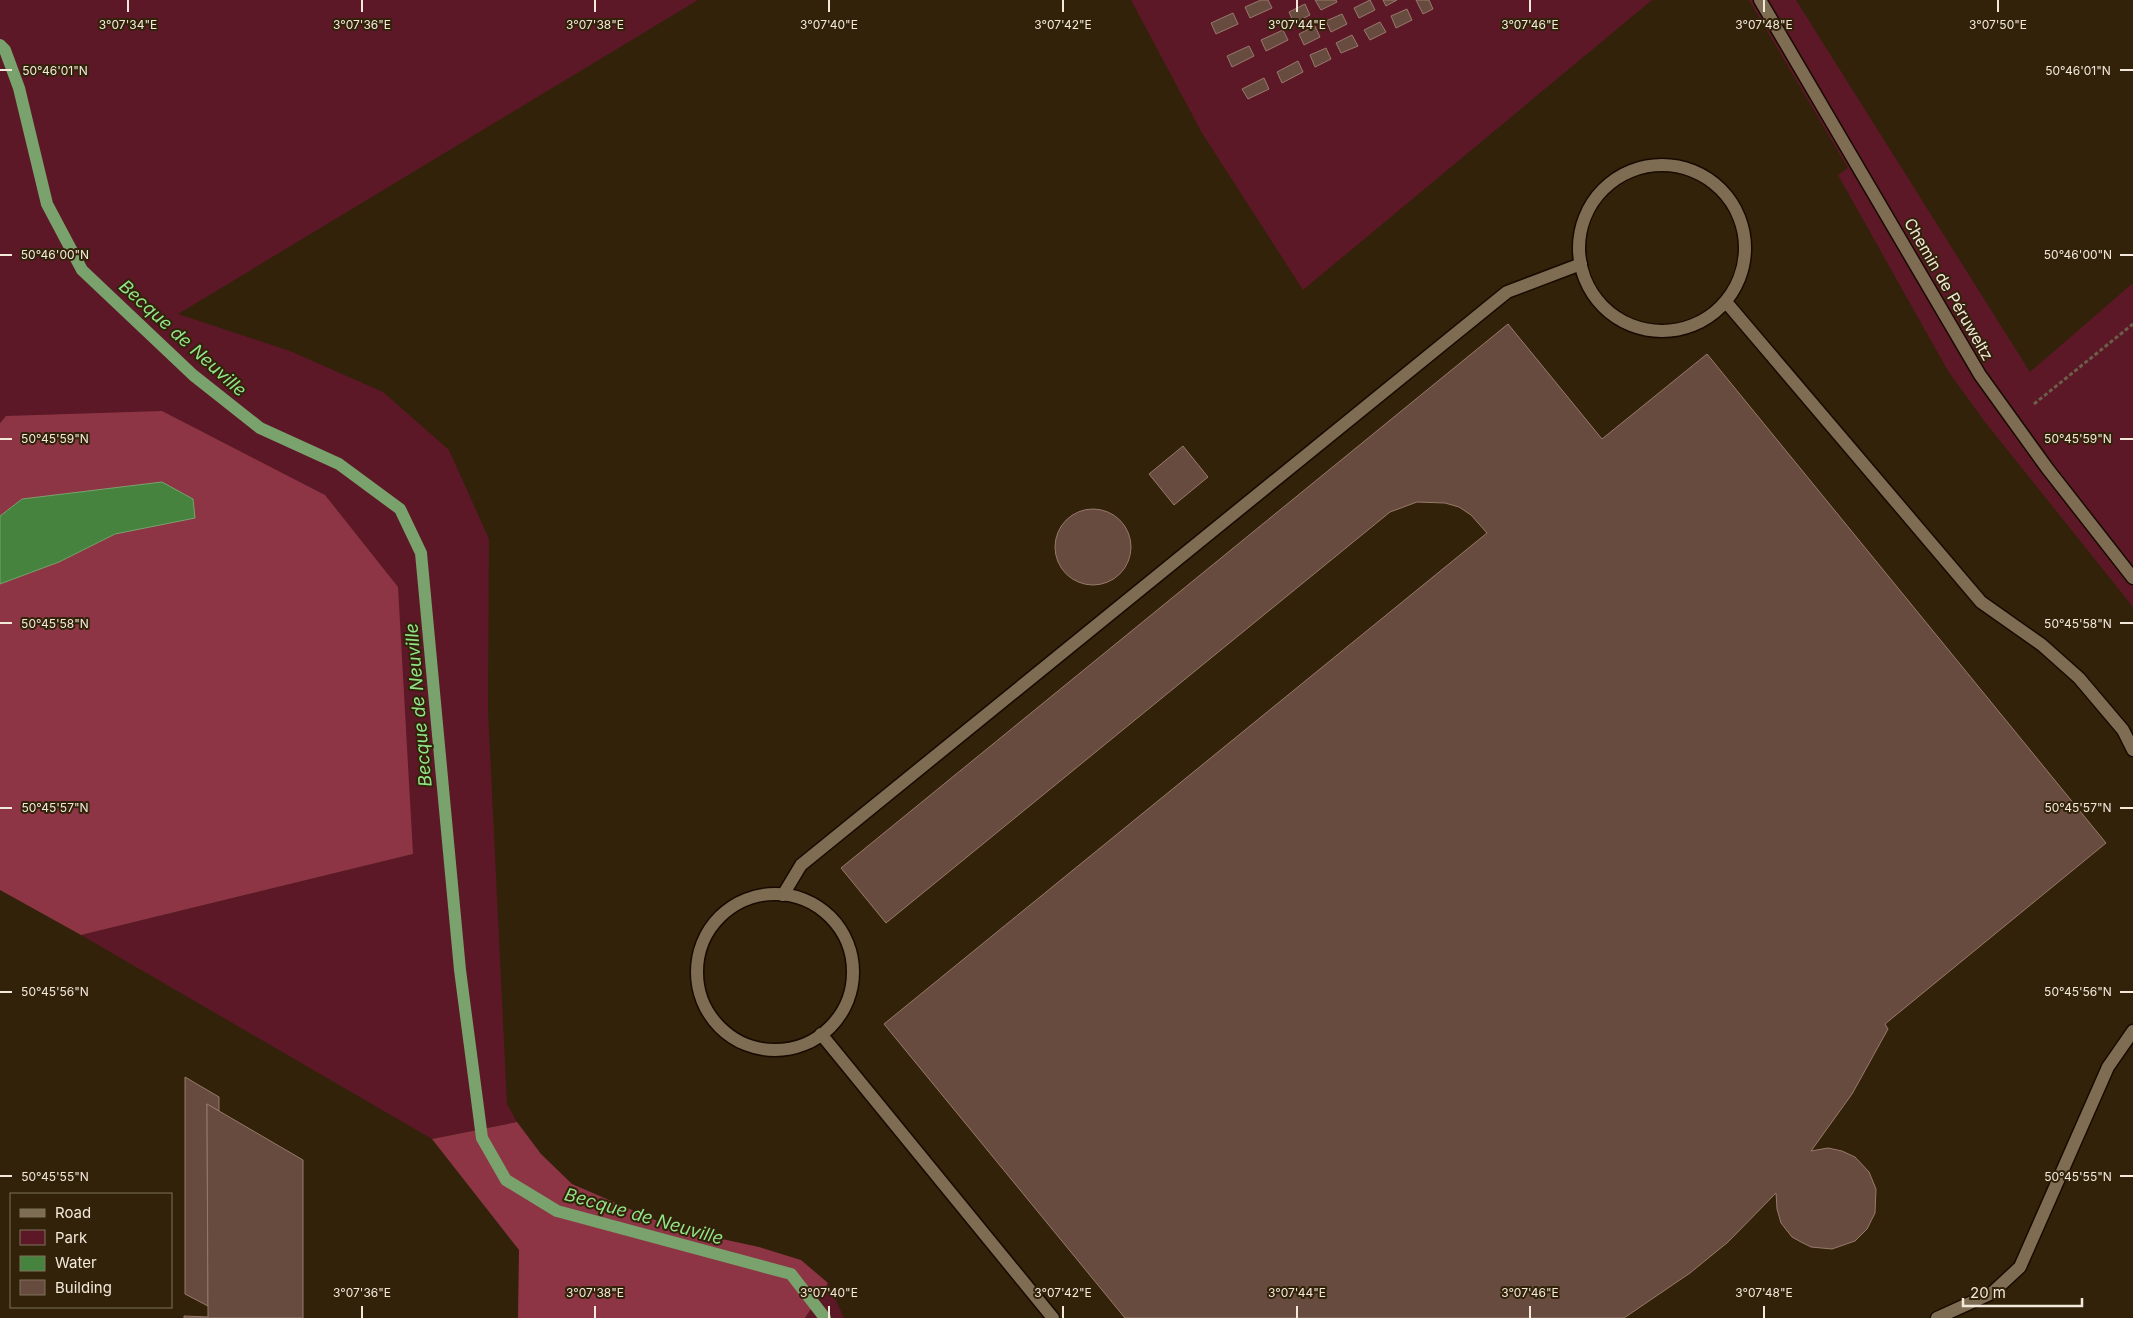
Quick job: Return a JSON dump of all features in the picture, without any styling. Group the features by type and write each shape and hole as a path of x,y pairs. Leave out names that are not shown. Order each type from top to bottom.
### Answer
{"street":[{"name":"Chemin de Péruweltz","path":"1760,0 1975,366 2013,421 2133,578"},
{"path":"1664,165 1690,170 1713,183 1731,202 1742,226 1745,252 1739,278 1726,302 1706,319 1680,330 1651,331 1624,322 1601,306 1585,282 1581,264 1578,254 1581,226 1593,200 1614,180 1638,168 1664,165"},
{"path":"783,895 802,865 1507,292 1581,264"},
{"path":"1726,302 1980,602 2042,645 2079,678 2123,730 2133,750"},
{"path":"774,894 783,895 801,898 824,909 841,929 852,953 854,979 847,1004 832,1026 821,1034 811,1042 786,1049 761,1049 737,1040 716,1024 703,1002 697,978 699,952 709,929 726,910 749,898 774,894"},
{"path":"1937,1318 1992,1293 2020,1267 2108,1067 2133,1031"},
{"path":"821,1034 1053,1318"}],"path":[{"path":"2013,421 2133,324"}],"green space":[{"path":"0,0 698,0 178,314 290,351 383,392 449,450 489,539 488,710 507,1104 517,1122 432,1139 81,935 413,854 6,416 0,423"},
{"path":"1131,0 1652,0 1303,290 1202,133"},
{"path":"1749,0 1796,0 2030,372 2133,283 2133,607 1985,422 1948,371 1838,175 1848,168"},
{"path":"828,1283 844,1318 805,1318"}],"shaded area":[{"path":"162,411 325,495 398,587 413,854 81,935 0,890 0,584 59,562 115,534 195,518 22,499 0,516 0,423 6,416"},
{"path":"517,1122 541,1154 572,1184 676,1229 759,1247 801,1260 828,1283 805,1318 518,1318 519,1250 432,1139"}],"water":[{"path":"162,482 193,499 195,518 115,534 59,562 0,584 0,516 22,499"}],"building":[{"path":"1261,0 1268,0 1272,8 1250,18 1245,7"},
{"path":"1315,0 1336,0 1337,2 1321,10"},
{"path":"1370,0 1375,10 1359,18 1354,8"},
{"path":"1383,0 1397,0 1386,6"},
{"path":"1416,0 1429,0 1433,9 1423,14"},
{"path":"1305,4 1310,15 1294,23 1289,12"},
{"path":"1407,9 1412,20 1396,28 1391,16"},
{"path":"1233,13 1238,24 1216,34 1211,23"},
{"path":"1342,14 1347,24 1331,32 1326,21"},
{"path":"1380,22 1386,32 1370,40 1364,30"},
{"path":"1315,26 1320,37 1304,45 1299,34"},
{"path":"1283,30 1288,40 1266,51 1261,40"},
{"path":"1352,35 1358,46 1341,53 1336,43"},
{"path":"1249,46 1254,56 1232,67 1227,56"},
{"path":"1326,48 1331,59 1315,67 1310,55"},
{"path":"1298,61 1303,72 1282,83 1277,72"},
{"path":"1264,78 1269,89 1248,99 1242,89"},
{"path":"1508,324 1602,439 1707,354 2106,843 1885,1024 1888,1029 1852,1094 1811,1151 1828,1148 1842,1151 1855,1157 1869,1172 1876,1189 1875,1213 1867,1229 1855,1241 1832,1249 1811,1247 1792,1237 1781,1223 1777,1209 1776,1193 1728,1242 1690,1273 1624,1318 1125,1318 884,1024 1487,533 1471,515 1459,507 1445,503 1417,502 1390,512 886,923 841,868"},
{"path":"1183,446 1208,477 1174,505 1149,474"},
{"path":"1093,509 1107,512 1120,520 1128,533 1131,547 1128,561 1120,574 1107,582 1093,585 1079,582 1066,574 1058,561 1055,547 1058,533 1066,520 1079,512"},
{"path":"185,1077 219,1097 219,1111 207,1104 208,1306 185,1294"},
{"path":"207,1104 303,1160 303,1318 184,1318 184,1316 208,1317"}],"waterway":[{"name":"Becque de Neuville","path":"0,45 5,50 19,88 47,204 82,270 193,375 260,428 339,464 400,509 421,553 460,970 482,1138 506,1180 557,1211 791,1274 825,1318"}]}
